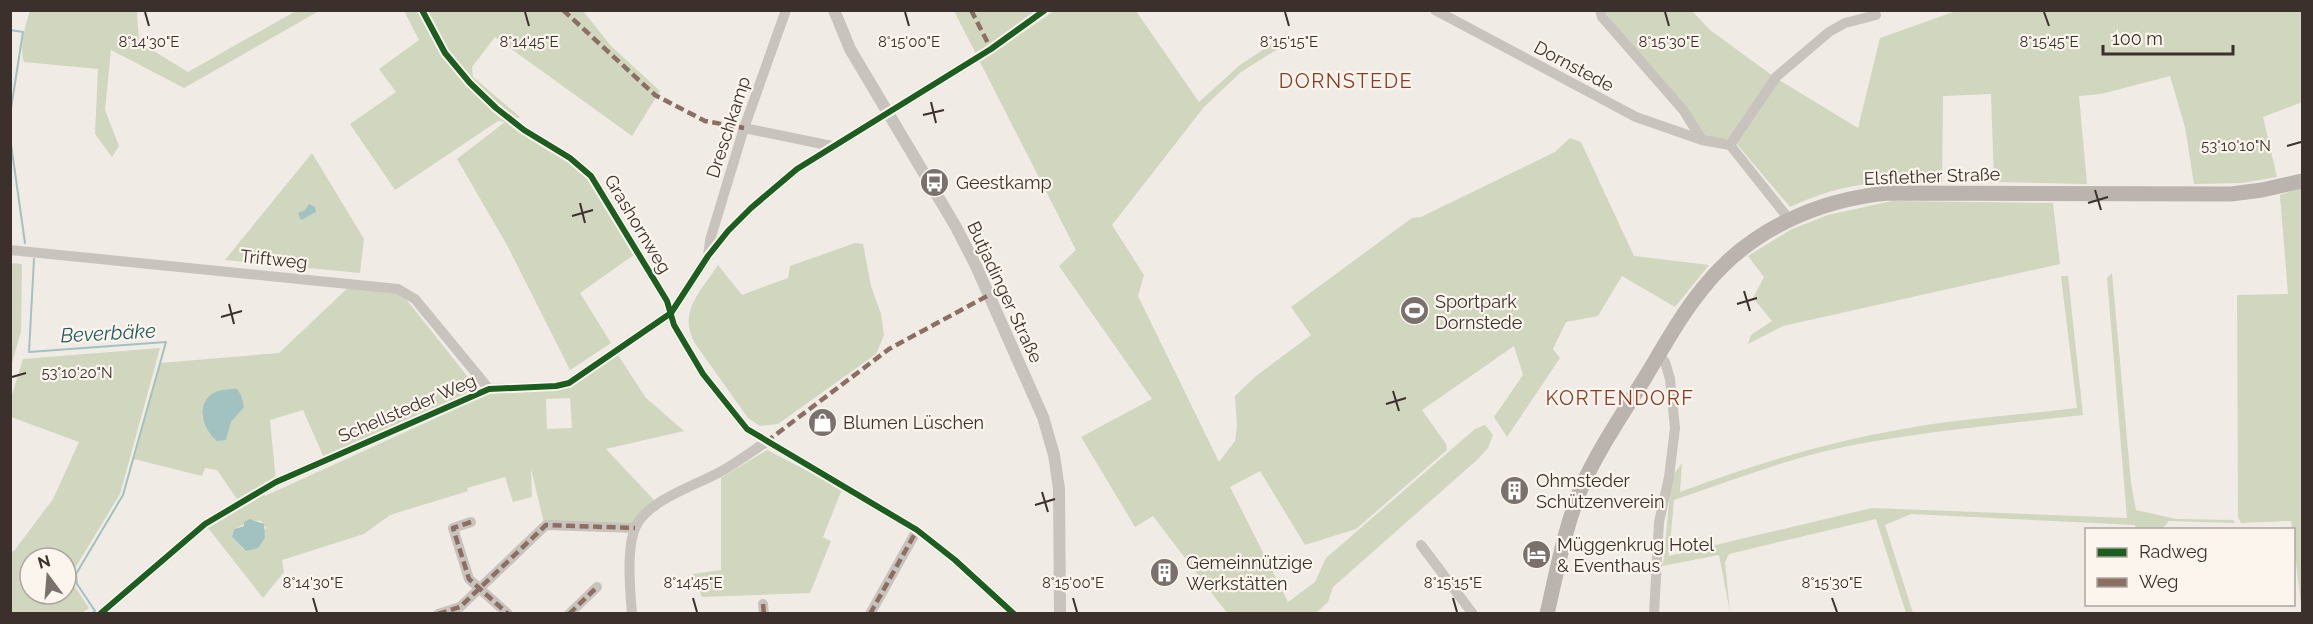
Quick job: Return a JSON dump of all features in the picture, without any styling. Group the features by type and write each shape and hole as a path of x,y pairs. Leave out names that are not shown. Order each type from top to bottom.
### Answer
{"main road":[{"name":"Elsflether Straße","path":"1546,614 1581,487 1658,355 1690,304 1726,261 1789,219 1809,210 1843,200 1888,193 2231,194 2302,181"}],"street":[{"name":"Grashornweg","path":"422,10 445,53 470,83 524,130 570,158 591,176 667,301 674,325 703,374 747,429 917,530 955,560 1014,614"},
{"name":"Dreschkamp","path":"708,256 710,240 744,128 786,10"},
{"name":"Butjadinger Straße","path":"834,10 850,49 956,227 976,266 1043,417 1054,455 1059,489 1060,614"},
{"path":"887,112 991,49 1045,10"},
{"name":"Dornstede","path":"1435,10 1636,117 1702,140 1730,145"},
{"path":"1600,10 1602,17 1684,111 1702,140"},
{"path":"1789,219 1730,145 1776,78 1829,32 1845,23 1876,15"},
{"name":"Schellsteder Weg","path":"100,614 205,524 239,502 296,473 489,389 556,386 569,382 671,313 708,256 751,208 797,169 887,112"},
{"path":"744,128 832,146"},
{"name":"Triftweg","path":"10,250 398,289 415,298 489,389"},
{"path":"1654,614 1659,522 1669,477 1675,428 1670,379 1665,362 1658,355"},
{"path":"632,614 631,557 635,528 648,510 720,472 766,442"},
{"path":"471,522 453,528 469,579 496,600 508,614"},
{"path":"438,614 460,607 546,525 635,528"},
{"path":"870,614 917,530"},
{"path":"1421,545 1473,614"},
{"path":"569,614 597,587"}],"green space":[{"path":"30,10 137,11 139,42 188,72 296,11 319,11 184,88 111,50 105,110 119,146 112,157 95,134 98,69 24,62 22,43"},
{"path":"404,11 583,11 611,46 660,91 632,136 495,37 472,67 473,77 520,117 507,122 577,167 595,187 635,254 580,293 611,343 570,370 507,245 457,159 505,122 498,121 395,190 350,124 396,92 379,69 419,40"},
{"path":"954,11 1035,11 976,54"},
{"path":"1054,11 1136,11 1199,102 1240,65 1288,33 1292,40 1241,72 1204,107 1112,225 1144,275 1138,296 1219,462 1235,441 1237,426 1235,396 1256,376 1311,335 1291,307 1412,218 1421,217 1555,152 1570,138 1581,142 1634,256 1709,265 1675,307 1622,276 1598,316 1566,322 1553,349 1560,358 1507,437 1494,417 1523,375 1514,346 1422,410 1446,444 1447,450 1356,529 1305,545 1260,471 1230,487 1288,602 1315,582 1326,558 1475,429 1485,425 1493,435 1488,448 1478,459 1333,587 1328,602 1316,613 1227,613 1153,516 1135,527 1081,437 1152,399 1059,266 1076,250 980,62"},
{"path":"1604,11 1692,11 1710,30 1773,76 1730,141 1704,137"},
{"path":"1956,11 2302,11 2302,102 2263,117 2277,177 2242,183 2194,184 2185,127 2170,76 2101,94 2079,96 2087,184 1994,182 1991,94 1943,96 1942,182 1864,184 1829,192 1790,207 1736,143 1779,80 1858,128 1880,38"},
{"path":"312,153 364,239 360,273 225,260"},
{"path":"2302,188 2302,613 2295,554 2295,528 2292,528 2291,521 2241,523 2238,517 2237,295 2288,294 2280,195"},
{"path":"1892,201 2053,203 2060,264 1783,326 1748,344 1751,335 1772,321 1753,298 1764,277 1748,256 1792,229 1828,215"},
{"path":"855,243 863,244 871,286 881,314 884,335 876,354 778,424 760,426 748,418 694,342 689,320 694,301 718,265 742,295 788,278 790,266"},
{"path":"11,263 22,264 21,331 11,367"},
{"path":"2112,273 2131,483 2136,510 2176,519 2233,520 2235,523 2169,521 2163,528 2136,528 2135,525 1911,514 1885,525 1913,613 1906,613 1876,519 1729,554 1725,562 1730,612 1719,555 1662,566 1671,478 1682,463 1680,492 1793,454 1880,433 1951,422 2077,408 2061,276 2068,276 2083,415 1877,441 1782,463 1674,500 1669,556 1872,508 2127,518 2107,278"},
{"path":"352,284 398,289 479,391 325,460 303,410 270,420 276,482 264,489 265,496 491,393 570,388 618,355 646,398 684,431 606,449 654,500 632,525 544,523 531,469 532,497 513,502 505,477 390,515 364,534 282,560 284,572 263,598 205,524 239,502 217,470 205,468 202,476 134,459 160,363 279,353","holes":["570,398 572,428 547,429 546,399","206,401 237,413 231,422 226,440 202,417","253,520 261,521 266,528 244,550 232,537 234,529"]},
{"path":"160,348 120,494 78,563 78,546 18,546 18,606 78,606 78,592 89,608 82,613 11,613 11,551 14,551 53,499 79,442 11,417 11,398 23,359"},
{"path":"767,450 842,489 823,537 831,541 810,593 702,597 692,574 721,570 721,478"}],"water":[{"path":"309,204 315,207 316,212 301,220 298,213 305,210"},
{"path":"237,389 244,407 231,422 226,440 217,441 211,435 204,420 204,405 213,393"},
{"path":"250,519 264,524 265,538 258,548 246,551 232,537 234,529 244,526 244,522"}],"waterway":[{"name":"Beverbäke","path":"10,30 23,32 10,115"},
{"name":"Beverbäke","path":"10,137 25,243"},
{"name":"Beverbäke","path":"34,259 29,352 166,342 123,495 76,574 77,584 95,611 91,614"}],"marked path":[{"path":"563,10 655,95 705,121 744,128"},
{"path":"971,10 991,49"},
{"path":"766,442 889,349 989,295"},
{"path":"471,522 453,528 469,579 508,614"},
{"path":"438,614 460,607 546,525 635,528"},
{"path":"870,614 917,530"},
{"path":"569,614 597,587"},
{"path":"763,604 764,614"}],"cycle path":[{"path":"422,10 445,53 470,83 524,130 570,158 591,176 667,301 674,325 703,374 747,429 917,530 955,560 1014,614"},
{"path":"100,614 205,524 276,482 489,389 556,386 569,383 671,313 708,256 728,231 797,169 991,49 1045,10"}],"place":[{"name":"Geestkamp","path":"935,182"},
{"name":"Sportpark Dornstede","path":"1414,311"},
{"name":"Blumen Lüschen","path":"822,422"},
{"name":"Ohmsteder Schützenverein","path":"1515,490"},
{"name":"Müggenkrug Hotel & Eventhaus","path":"1536,554"},
{"name":"Gemeinnützige Werkstätten","path":"1165,572"}],"district":[{"name":"DORNSTEDE","path":"1346,81"},
{"name":"KORTENDORF","path":"1620,398"}]}
